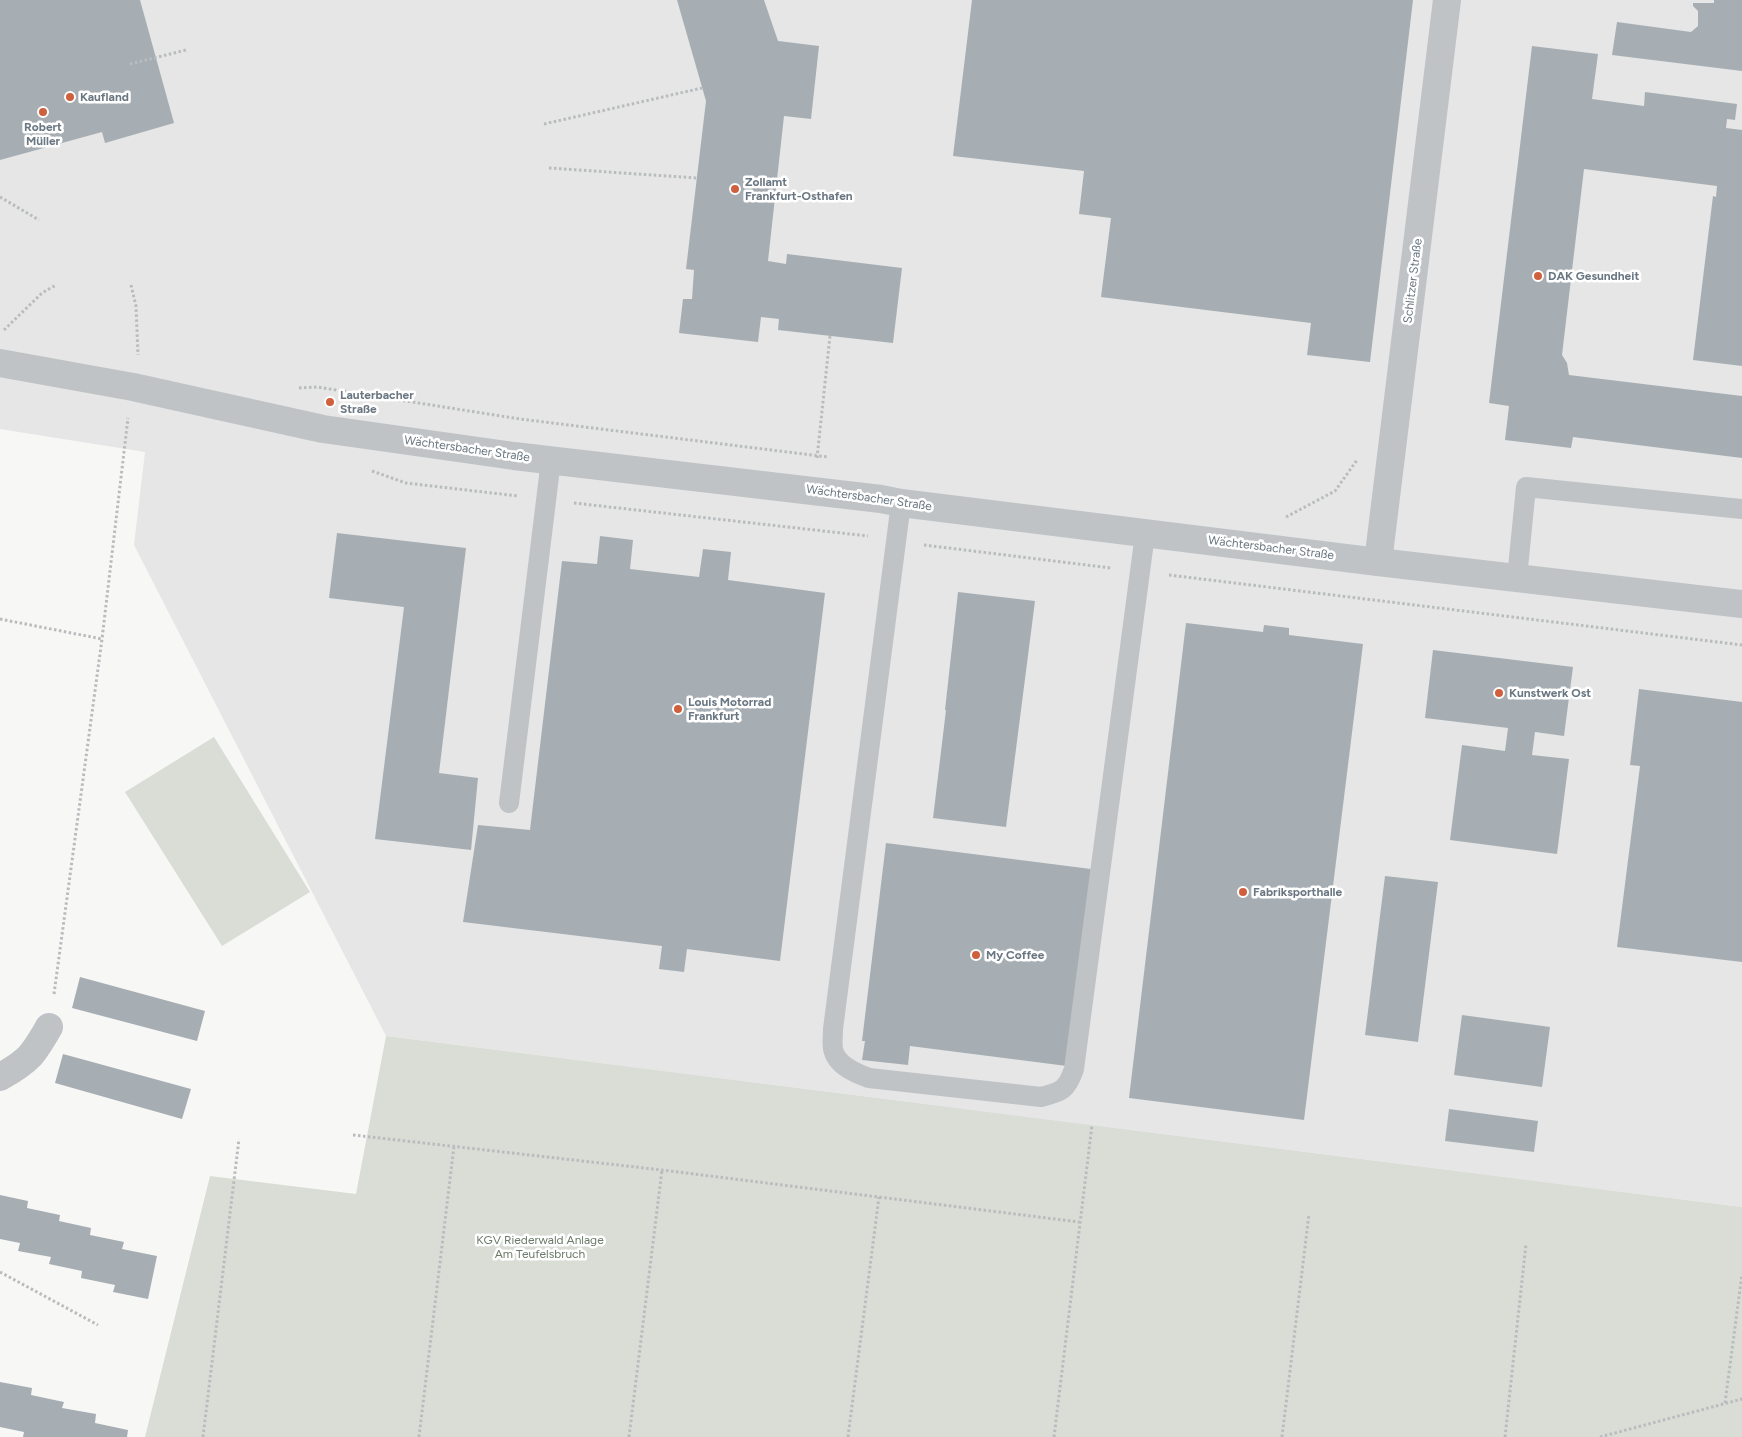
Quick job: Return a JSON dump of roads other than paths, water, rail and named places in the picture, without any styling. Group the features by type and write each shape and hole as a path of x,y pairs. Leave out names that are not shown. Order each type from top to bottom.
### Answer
{"street":[{"name":"Schlitzer Straße","path":"1378,562 1447,0"},
{"name":"Wächtersbacher Straße","path":"0,363 133,386 323,428 445,447 814,491 1145,534 1181,536 1378,562 1517,578 1741,599"},
{"path":"0,1077 21,1065 34,1053 49,1027"}],"lane":[{"path":"509,803 551,460"},
{"path":"1517,578 1526,486 1742,509"},
{"path":"902,503 833,1029 833,1051 842,1064 856,1073 869,1078 1041,1098 1058,1092 1069,1084 1074,1069 1145,534"}],"place":[{"name":"Kaufland","path":"70,97"},
{"name":"Robert Müller","path":"43,112"},
{"name":"Zollamt Frankfurt-Osthafen","path":"735,189"},
{"name":"DAK Gesundheit","path":"1538,276"},
{"name":"Lauterbacher Straße","path":"330,402"},
{"name":"Kunstwerk Ost","path":"1499,693"},
{"name":"Louis Motorrad Frankfurt","path":"678,709"},
{"name":"Fabriksporthalle","path":"1243,892"},
{"name":"My Coffee","path":"976,955"}],"park label":[{"name":"KGV Riederwald Anlage Am Teufelsbruch","path":"540,1247"}]}
